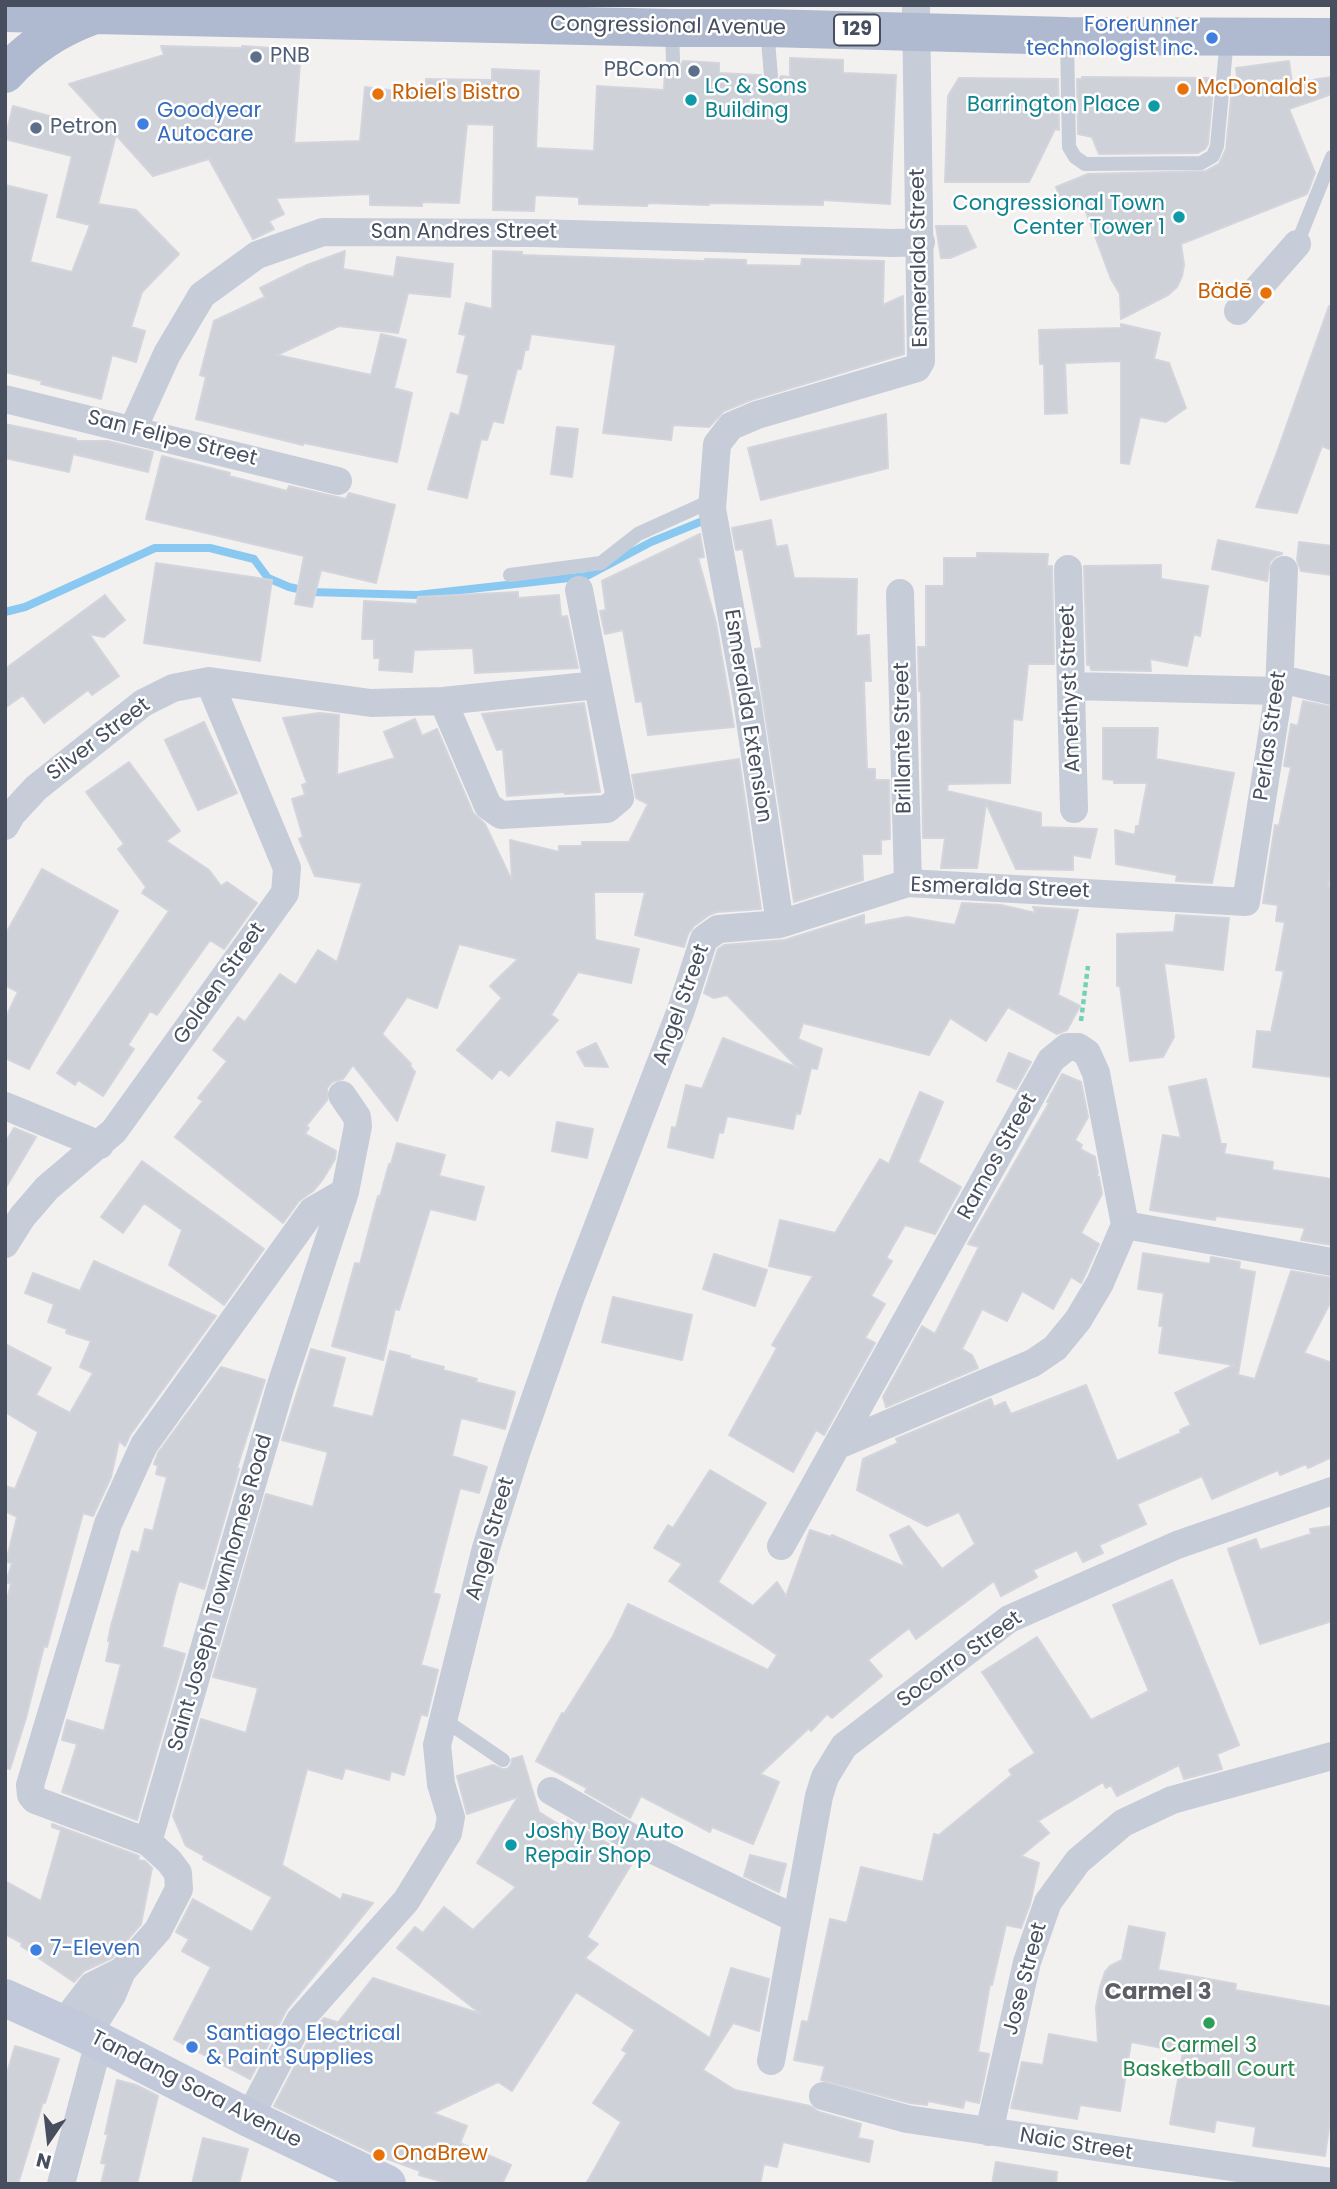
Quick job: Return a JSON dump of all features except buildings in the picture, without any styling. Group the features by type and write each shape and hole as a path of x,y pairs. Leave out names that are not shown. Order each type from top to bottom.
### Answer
{"main road":[{"name":"Congressional Avenue","path":"5,13 100,15 673,45 767,28 916,19 1067,36 1332,37"},
{"path":"5,74 47,38 71,25 100,15"},
{"name":"Tandang Sora Avenue","path":"5,1997 387,2184"}],"street":[{"name":"Esmeralda Street","path":"713,505 718,444 732,426 757,415 916,368 921,361 907,243 916,19"},
{"name":"San Andres Street","path":"133,429 167,354 202,295 257,255 323,232 534,233 907,243"},
{"path":"1238,311 1297,244"},
{"name":"San Felipe Street","path":"5,399 338,481"},
{"name":"Esmeralda Extension","path":"713,505 747,700 780,924"},
{"name":"Amethyst Street","path":"1068,569 1074,809"},
{"name":"Perlas Street","path":"1247,902 1280,685 1284,569"},
{"path":"443,701 488,806 501,815 607,809 620,798 579,590"},
{"name":"Brillante Street","path":"900,593 908,883"},
{"name":"Silver Street","path":"5,826 12,814 36,788 143,702 173,688 209,681 372,703 443,701 597,685"},
{"name":"Golden Street","path":"5,1244 22,1217 47,1188 114,1131 285,893 287,868 209,681"},
{"path":"1072,686 1280,685 1332,691"},
{"name":"Esmeralda Street","path":"718,929 780,924 908,883 1247,902"},
{"name":"Angel Street","path":"249,2118 300,2020 406,1901 448,1833 450,1817 441,1784 437,1745 486,1548 571,1296 681,1010 702,944 708,935 718,929"},
{"path":"838,1445 1033,1363 1055,1348 1078,1320 1100,1283 1125,1225 1096,1073 1087,1053 1078,1046"},
{"name":"Ramos Street","path":"781,1546 1051,1060 1067,1047 1078,1046"},
{"name":"Saint Joseph Townhomes Road","path":"148,1842 280,1388 345,1192 358,1126 357,1117 342,1095"},
{"path":"5,1106 100,1145"},
{"path":"61,2184 82,2034 92,1986 122,1971 158,1930 179,1889 178,1873 148,1842 35,1800 30,1786 108,1524 144,1445 312,1211 345,1192"},
{"path":"1125,1225 1332,1262"},
{"name":"Socorro Street","path":"771,2061 818,1796 825,1777 844,1746 1009,1619 1177,1545 1332,1491"},
{"name":"Jose Street","path":"989,2132 1027,1962 1048,1902 1078,1861 1123,1823 1172,1800 1332,1756"},
{"path":"551,1791 653,1850 796,1919"},
{"name":"Naic Street","path":"823,2096 907,2119 1332,2182"}],"lane":[{"path":"767,28 771,76"},
{"path":"1067,36 1069,147 1074,157 1085,164 1201,163 1213,156 1217,146 1227,36"},
{"path":"1297,244 1332,157"},
{"path":"510,575 601,563 638,534 713,505"},
{"path":"443,1719 503,1760"}],"path":[{"path":"1078,1046 1088,966"}],"waterway":[{"path":"5,612 25,607 155,548 210,548 254,559 268,578 311,592 417,595 587,576 651,542 710,518"}],"place":[{"name":"Forerunner technologist inc.","path":"1212,38"},
{"name":"PNB","path":"256,57"},
{"name":"PBCom","path":"694,71"},
{"name":"McDonald's","path":"1183,89"},
{"name":"Rbiel's Bistro","path":"378,94"},
{"name":"LC & Sons Building","path":"691,100"},
{"name":"Barrington Place","path":"1154,106"},
{"name":"Goodyear Autocare","path":"143,124"},
{"name":"Petron","path":"36,128"},
{"name":"Congressional Town Center Tower 1","path":"1179,217"},
{"name":"Bädē","path":"1266,293"},
{"name":"Joshy Boy Auto Repair Shop","path":"511,1845"},
{"name":"7-Eleven","path":"36,1950"},
{"name":"Carmel 3 Basketball Court","path":"1209,2023"},
{"name":"Santiago Electrical & Paint Supplies","path":"192,2047"},
{"name":"OnaBrew","path":"379,2155"}],"district":[{"name":"Carmel 3","path":"1158,1993"}]}
